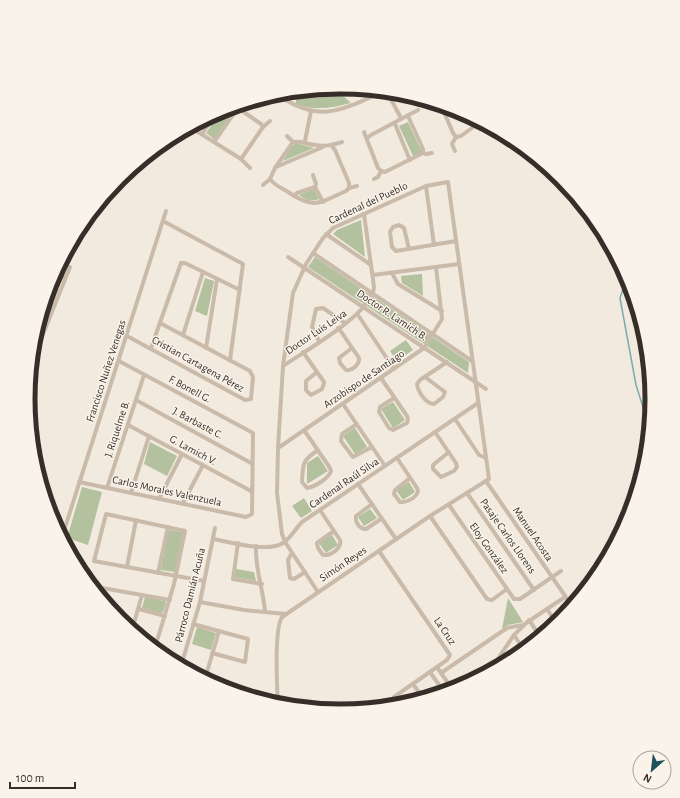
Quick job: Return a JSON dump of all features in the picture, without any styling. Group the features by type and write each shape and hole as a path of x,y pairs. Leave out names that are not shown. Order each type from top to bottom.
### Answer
{"street":[{"path":"354,95 357,98 356,105"},
{"path":"285,99 292,104 311,111 333,112 356,105 373,96"},
{"path":"292,104 294,98"},
{"path":"389,98 401,118"},
{"path":"367,138 418,110"},
{"path":"240,111 261,124 262,127"},
{"path":"306,141 311,111"},
{"path":"444,112 453,133 456,136"},
{"path":"214,142 232,114"},
{"path":"408,116 423,148 423,153"},
{"path":"241,159 262,127 270,121"},
{"path":"202,134 209,123"},
{"path":"394,124 410,160"},
{"path":"456,136 461,136 476,125"},
{"path":"196,130 241,159 250,168"},
{"path":"364,132 375,162 381,171"},
{"path":"287,136 293,142 306,141 316,148"},
{"path":"455,150 452,144 456,136"},
{"path":"263,185 270,179 275,168 293,142"},
{"path":"275,168 316,148 332,146 342,142"},
{"path":"332,146 349,183 349,188"},
{"path":"381,171 385,172 423,153 432,153"},
{"path":"281,159 284,164"},
{"path":"374,179 378,177 381,171"},
{"path":"313,175 316,184 315,187 323,202"},
{"path":"270,179 294,196 308,203 323,202 349,188 357,186"},
{"name":"Cardenal del Pueblo","path":"318,592 285,542 282,534 278,501 278,448 283,366 293,293 304,267 326,234 336,226 426,186 448,182 488,480"},
{"path":"426,186 434,245"},
{"path":"294,196 297,193 315,187"},
{"name":"Francisco Nuñez Venegas","path":"64,530 166,211"},
{"path":"364,214 373,275 373,294"},
{"path":"163,221 240,262 243,268 230,360"},
{"path":"409,249 404,228 399,225 393,227 390,232 392,248 396,251 456,242"},
{"path":"326,234 371,265"},
{"name":"Doctor R. Lamich B.","path":"313,253 472,361"},
{"name":"Doctor R. Lamich B.","path":"288,257 486,389"},
{"path":"151,348 180,264 184,262 240,290"},
{"path":"373,275 459,264"},
{"path":"41,339 70,267"},
{"path":"436,267 442,311"},
{"path":"183,335 203,272"},
{"path":"392,273 398,284 442,311"},
{"path":"61,275 65,278"},
{"path":"206,348 218,279"},
{"name":"Doctor Luis Leiva","path":"283,366 358,315 373,294"},
{"path":"51,302 54,305"},
{"path":"319,341 312,327 316,309 322,308 345,323"},
{"name":"Arzobispo de Santiago","path":"278,448 424,348 434,335 441,321 442,311"},
{"path":"358,315 394,369"},
{"name":"Cristian Cartagena Pérez","path":"127,336 245,400 250,400 252,396 251,372 160,323"},
{"path":"338,328 352,348 360,362 347,371 344,369 339,358 352,348"},
{"path":"303,352 317,372 324,386 316,393 311,394 306,390 306,381 317,372"},
{"name":"F. Bonell G.","path":"119,361 253,434 251,462"},
{"path":"425,377 444,392 443,398 435,404 428,403 418,388 418,383 425,377 446,362"},
{"name":"J. Riquelme B.","path":"107,488 144,375"},
{"path":"381,378 408,419 406,423 393,430 389,428 379,412 380,407 394,398"},
{"name":"J. Barbaste C.","path":"136,400 251,462"},
{"name":"Cardenal Raúl Silva","path":"285,542 300,524 478,403"},
{"path":"343,404 385,466"},
{"path":"455,419 479,455 486,458"},
{"path":"356,424 341,435 340,439 344,445 351,455 355,457 372,447"},
{"name":"G. Lamich V.","path":"128,425 251,491"},
{"path":"304,430 318,450 330,468 331,472 329,476 312,487 307,488 302,482 303,463 318,450"},
{"path":"436,432 449,452 456,463 457,467 454,471 441,477 433,469 433,465 449,452"},
{"path":"131,493 149,436"},
{"path":"159,498 182,454"},
{"path":"397,458 418,489 418,493 405,502 400,502 395,496 395,490 410,478"},
{"path":"251,462 251,491"},
{"path":"183,503 203,465"},
{"name":"Simón Reyes","path":"286,614 448,504 488,480"},
{"name":"Manuel Acosta","path":"488,480 568,601"},
{"name":"Carlos Morales Valenzuela","path":"79,482 246,516 251,515 252,512 251,491"},
{"path":"358,484 396,539"},
{"name":"Pasaje Carlos Llorens","path":"467,493 534,590"},
{"path":"372,504 356,516 356,521 359,526 366,529 382,519"},
{"name":"Eloy González","path":"448,504 516,600 534,590"},
{"path":"320,510 334,531 340,541 340,546 329,554 323,555 318,548 317,542 334,531"},
{"path":"153,640 157,641 170,600 176,576 185,530 106,514 94,561 158,573 176,576 204,581"},
{"path":"430,516 487,599 492,600 507,589"},
{"path":"127,567 136,520"},
{"path":"158,573 168,527"},
{"name":"Párroco Damián Acuña","path":"183,660 200,602 215,528"},
{"path":"213,539 256,546 273,547 285,542"},
{"path":"238,543 233,579 262,584"},
{"path":"256,546 257,569 262,584 265,611"},
{"name":"La Cruz","path":"379,551 449,652 448,659 394,697 394,699"},
{"path":"292,553 288,560 290,578 294,580 305,572"},
{"path":"534,590 562,571"},
{"path":"100,587 170,600"},
{"path":"134,624 142,595"},
{"path":"496,661 523,625 565,597"},
{"path":"200,602 244,610 286,614 280,624 277,672 278,698"},
{"path":"138,609 164,616"},
{"path":"547,609 553,618"},
{"path":"530,620 537,631"},
{"path":"193,624 248,639 247,660 242,662 212,653"},
{"path":"441,673 507,628 523,625"},
{"path":"206,673 219,631"},
{"path":"514,635 521,645"},
{"path":"437,667 449,684"},
{"path":"430,672 441,687"},
{"path":"413,684 420,694"}],"green space":[{"path":"339,94 351,103 324,108 310,108 296,104 296,98"},
{"path":"232,114 214,139 206,133 215,121"},
{"path":"408,122 422,152 413,156 399,126"},
{"path":"296,143 314,148 283,161 291,147"},
{"path":"314,189 319,199 309,200 299,195"},
{"path":"361,220 365,257 333,234 337,230"},
{"path":"315,257 469,362 468,373 308,267"},
{"path":"422,274 423,296 402,283 401,276"},
{"path":"205,278 214,281 207,316 195,311"},
{"path":"406,340 413,350 397,361 390,351"},
{"path":"393,402 405,420 393,428 381,409"},
{"path":"355,428 367,447 355,454 343,436"},
{"path":"150,442 177,456 167,476 144,464"},
{"path":"318,456 328,471 307,484 307,463"},
{"path":"409,482 415,492 403,500 396,490"},
{"path":"82,487 102,492 88,545 69,539 67,536"},
{"path":"304,498 312,511 301,518 292,506"},
{"path":"370,509 377,518 364,526 358,517"},
{"path":"168,530 183,532 175,572 161,570"},
{"path":"332,535 338,545 326,553 319,543"},
{"path":"236,569 254,572 256,581 234,577"},
{"path":"145,597 165,601 166,603 163,612 161,613 142,608"},
{"path":"508,598 523,622 508,625 502,629"},
{"path":"197,627 216,633 211,650 192,644"}],"waterway":[{"path":"624,287 620,298 636,385 644,411"}]}
